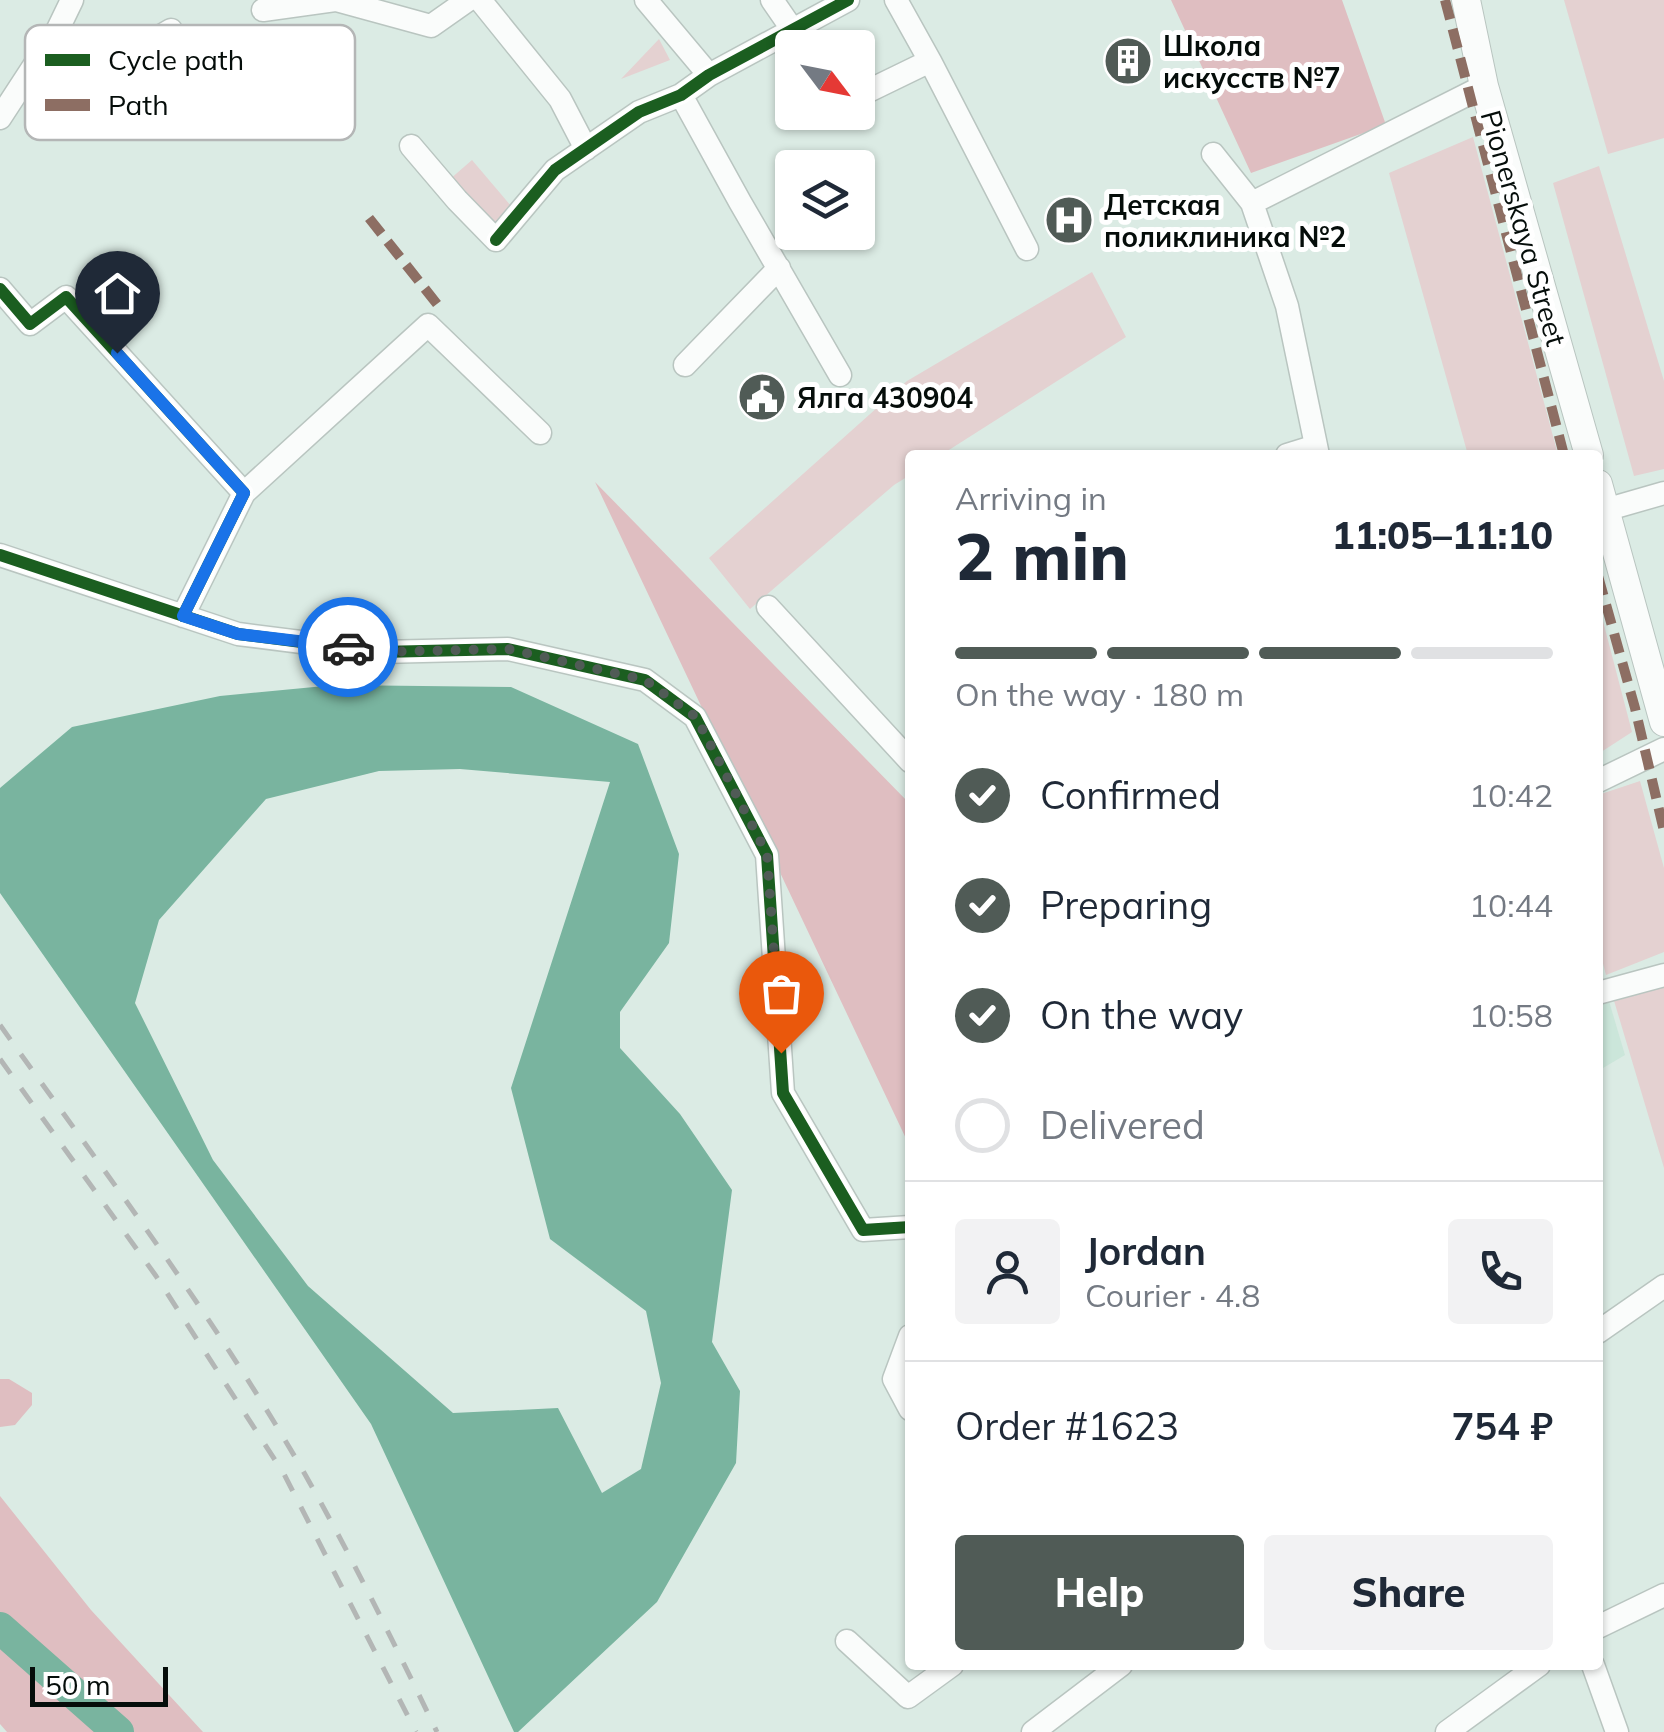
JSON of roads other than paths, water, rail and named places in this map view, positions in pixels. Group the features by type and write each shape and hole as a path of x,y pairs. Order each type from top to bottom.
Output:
{"main road":[{"name":"Pionerskaya Street","path":"1466,0 1484,86 1588,450"},
{"path":"1603,504 1664,722"}],"street":[{"path":"60,25 72,0"},
{"path":"263,10 336,0 431,26 468,0"},
{"path":"480,0 560,99 586,149"},
{"path":"646,0 708,75"},
{"path":"772,0 792,29"},
{"path":"411,146 496,240 555,170 639,112 681,95 708,75 848,0"},
{"path":"896,0 1026,249"},
{"path":"875,88 930,61"},
{"path":"0,118 25,80"},
{"path":"1252,203 1484,86"},
{"path":"681,95 840,375"},
{"path":"1213,154 1252,203 1287,306 1317,450"},
{"path":"686,365 779,268"},
{"path":"0,289 30,324 66,297 244,493"},
{"path":"183,616 244,493 428,325 540,433"},
{"path":"1603,497 1664,492"},
{"path":"0,555 238,634 380,652 508,649 645,680 696,717 767,854 784,1093 863,1230 905,1227"},
{"path":"768,607 905,756"},
{"path":"1603,779 1664,749"},
{"path":"1603,992 1664,975"},
{"path":"1603,1329 1664,1286"},
{"path":"905,1349 894,1379 905,1400"},
{"path":"1603,1624 1664,1595"},
{"path":"847,1641 908,1697 945,1670"},
{"path":"1032,1732 1106,1670"},
{"path":"1451,1731 1532,1670"},
{"path":"1595,1670 1617,1732"}],"waterway":[{"path":"0,1628 118,1732"}],"railway":[{"path":"0,1025 156,1244 268,1412 338,1534 437,1732"},
{"path":"0,1059 156,1276 284,1474 416,1732"}],"place":[{"name":"Школа искусств №7","path":"1128,61"},
{"name":"Детская поликлиника №2","path":"1069,220"},
{"name":"Ялга 430904","path":"762,397"}]}
